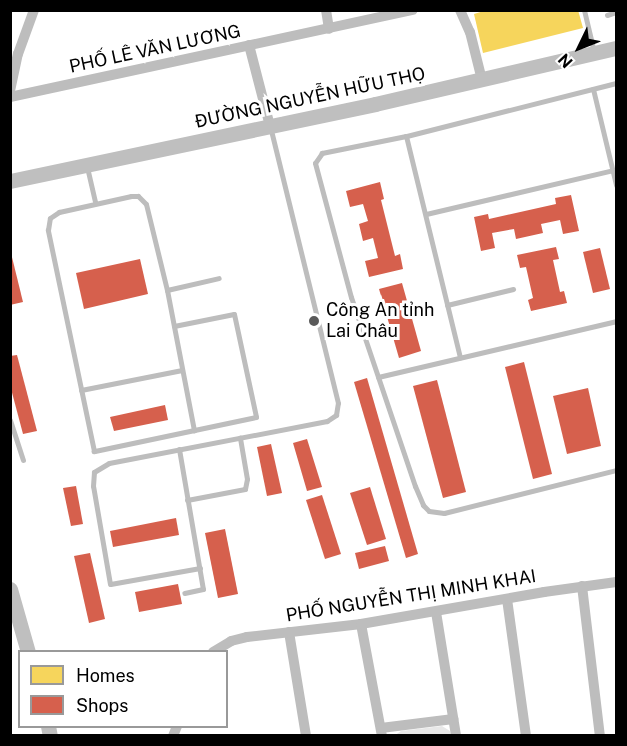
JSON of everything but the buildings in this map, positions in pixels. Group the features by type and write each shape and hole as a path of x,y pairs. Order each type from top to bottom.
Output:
{"street":[{"path":"10,91 18,54 34,10"},
{"path":"326,10 329,29"},
{"name":"PHỐ LÊ VĂN LƯƠNG","path":"10,97 413,10"},
{"path":"460,10 470,32 482,80"},
{"path":"249,45 270,126"},
{"name":"ĐƯỜNG NGUYỄN HỮU THỌ","path":"10,181 482,80 616,48"},
{"name":"PHỐ NGUYỄN THỊ MINH KHAI","path":"215,650 231,641 247,637 361,624 616,582"},
{"path":"582,586 600,735"},
{"path":"10,588 28,650"},
{"path":"507,599 526,735"},
{"path":"436,612 456,735"},
{"path":"361,624 381,732 453,719"},
{"path":"289,632 306,735"}],"lane":[{"path":"584,10 594,54"},
{"path":"607,15 616,12"},
{"path":"616,83 406,136 322,153 315,163 351,297 423,505 429,511 444,513 616,470"},
{"path":"593,89 616,185"},
{"path":"200,568 110,584 96,504 94,472 109,463 327,421 336,415 338,409 270,126"},
{"path":"406,136 460,358"},
{"path":"87,165 95,203"},
{"path":"426,214 613,170"},
{"path":"174,326 234,314 256,417 94,451 48,223 59,212 131,196 143,199 149,212 167,290 194,430"},
{"path":"167,290 219,278"},
{"path":"447,305 513,289"},
{"path":"378,377 616,321"},
{"path":"81,390 182,370"},
{"path":"10,420 23,460"},
{"path":"187,500 244,489 247,479 240,438"},
{"path":"179,449 203,590 183,593"}],"shaded area":[{"path":"442,726 450,731 451,736 394,736 401,731"}],"place":[{"name":"Công An tỉnh Lai Châu","path":"314,321"}]}
